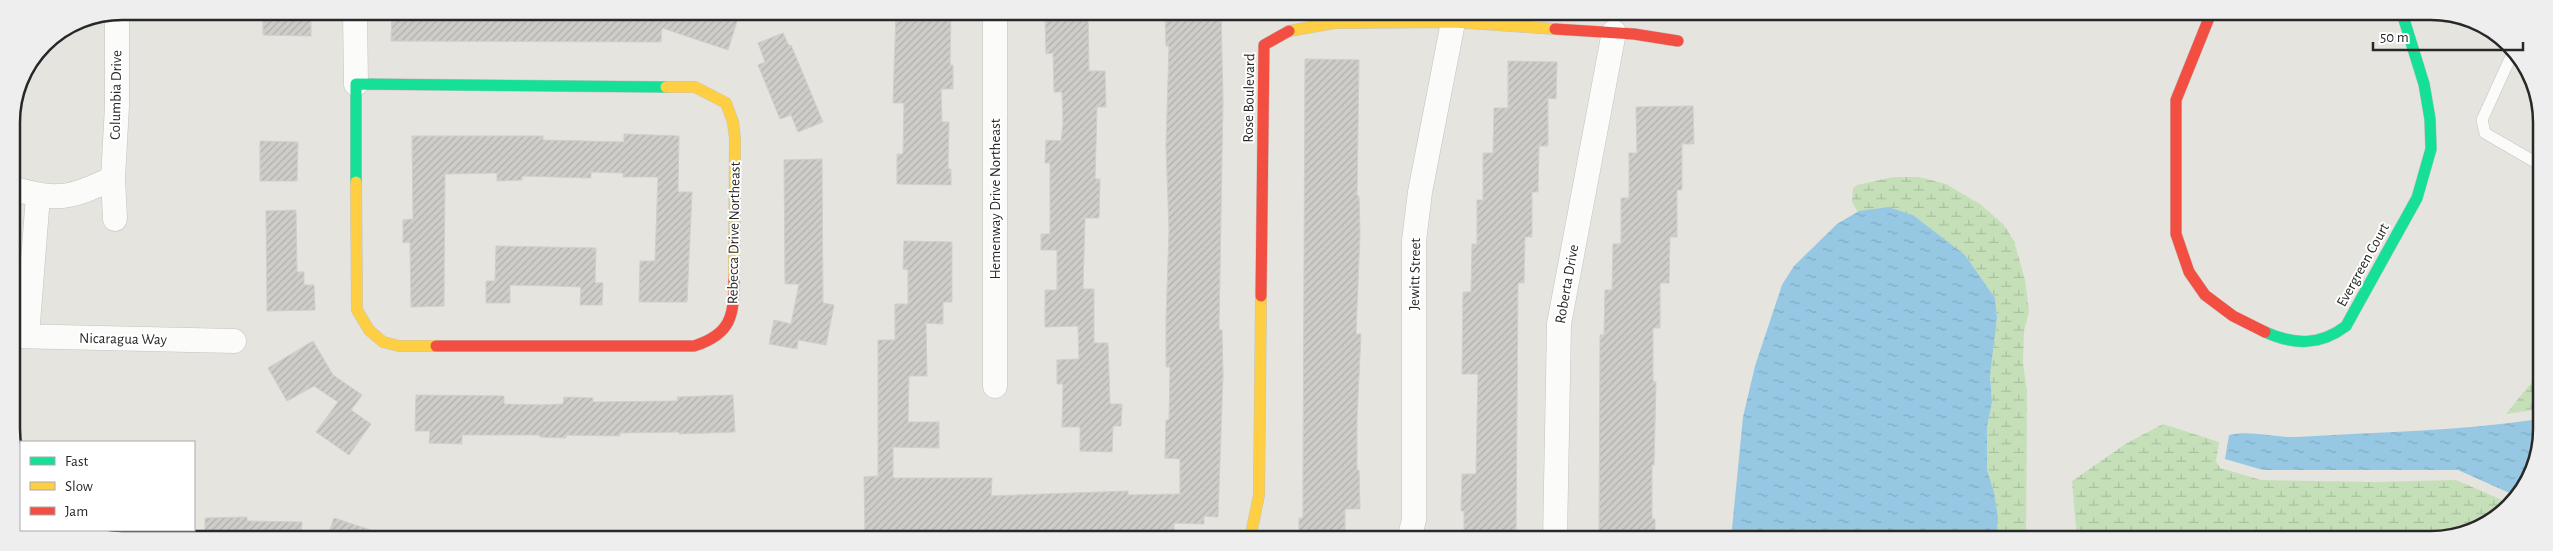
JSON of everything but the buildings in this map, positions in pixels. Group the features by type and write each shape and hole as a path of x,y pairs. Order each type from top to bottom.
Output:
{"street":[{"name":"Columbia Drive","path":"115,219 113,178 117,106 117,20"},
{"name":"Rebecca Drive Northeast","path":"355,20 357,310 368,331 384,344 399,346 694,346 710,342 726,331 733,313 734,294 735,158 733,122 726,103 695,87 356,84"},
{"name":"Hemenway Drive Northeast","path":"994,386 995,20"},
{"name":"Rose Boulevard","path":"1252,531 1259,495 1264,45 1285,32 1334,23 1394,20"},
{"name":"Jewitt Street","path":"1411,531 1414,520 1414,240 1420,192 1454,20"},
{"name":"Rose Boulevard","path":"1487,20 1614,32 1678,41"},
{"name":"Evergreen Court","path":"2208,20 2176,100 2176,234 2180,252 2196,285 2212,301 2246,323 2279,339 2305,343 2317,342 2333,336 2346,326 2417,198 2425,174 2431,149 2430,120 2424,84 2404,20"},
{"name":"Roberta Drive","path":"1555,531 1559,324 1614,32"},
{"path":"20,190 38,196 65,196 87,190 113,178"},
{"path":"20,336 38,196"},
{"name":"Nicaragua Way","path":"20,336 234,341"}],"lane":[{"path":"2511,59 2482,120 2485,134 2533,162"}],"green space":[{"path":"1893,177 1919,177 1946,184 1980,204 2004,225 2014,241 2025,280 2029,311 2024,331 2023,363 2027,393 2026,531 1997,531 1998,517 1994,492 1987,470 1987,427 1992,402 1990,376 1997,318 1995,298 1965,255 1913,215 1888,207 1858,212 1852,202 1853,188 1857,185"},
{"path":"2533,381 2533,410 2506,414"},
{"path":"2163,424 2219,442 2216,461 2220,468 2261,480 2374,482 2456,480 2503,501 2488,514 2470,523 2457,528 2437,531 2076,531 2072,481 2127,443"}],"water":[{"path":"1888,207 1913,215 1965,255 1995,298 1997,318 1990,376 1992,402 1987,427 1987,470 1994,492 1998,517 1997,531 1732,531 1743,417 1755,366 1782,285 1794,266 1837,224 1859,211"},
{"path":"2533,420 2532,442 2528,462 2510,493 2458,470 2263,470 2225,459 2229,435 2254,434 2297,437 2449,429"}],"traffic: fast":[{"path":"2265,332 2286,339 2307,341 2326,337 2346,326 2417,198 2431,149 2430,119 2424,84 2404,20"},
{"path":"356,84 666,87"},
{"path":"356,84 356,182"}],"traffic: slow":[{"path":"1289,31 1334,23 1454,22 1555,29"},
{"path":"666,87 695,87 726,103 733,122 735,139 734,279"},
{"path":"356,182 357,310 369,330 383,342 399,346 436,346"},
{"path":"1252,531 1259,495 1261,296"}],"traffic: jam":[{"path":"2208,20 2176,100 2176,234 2189,272 2205,295 2233,316 2265,332"},
{"path":"1555,29 1634,34 1678,41"},
{"path":"1261,296 1264,45 1289,31"},
{"path":"436,346 694,346 716,336 728,322 733,303 734,279"}]}
